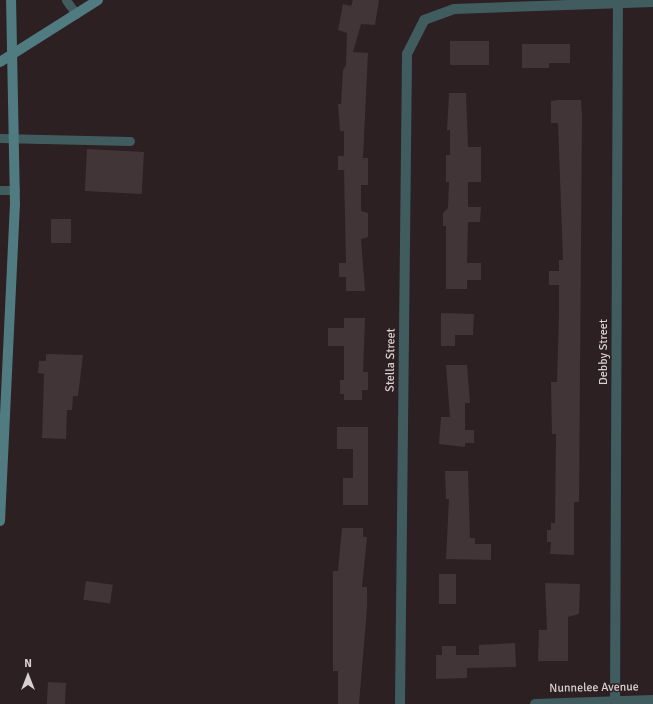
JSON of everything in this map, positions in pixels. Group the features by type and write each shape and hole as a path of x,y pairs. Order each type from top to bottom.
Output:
{"street":[{"path":"0,521 2,439 15,190 15,138 10,57 11,0"},
{"path":"0,62 98,0"},
{"path":"618,1 653,2"},
{"name":"Stella Street","path":"400,704 407,54 424,20 454,9 618,1"},
{"name":"Debby Street","path":"615,702 618,1"},
{"name":"Nunnelee Avenue","path":"535,704 653,700"}],"lane":[{"path":"66,0 76,14"},
{"path":"0,138 130,141"},
{"path":"0,190 15,190"}],"building":[{"path":"353,0 379,0 375,25 361,24 353,52 368,53 363,158 368,158 368,185 361,185 361,211 368,213 368,237 361,239 365,291 346,291 346,277 339,277 339,263 346,263 344,170 338,170 338,156 344,156 344,131 340,131 338,104 341,104 343,70 346,65 347,33 338,30 343,4 351,6"},
{"path":"450,41 489,41 489,65 450,65"},
{"path":"522,44 570,44 570,63 549,63 549,68 522,68"},
{"path":"449,93 466,93 468,147 481,147 481,182 468,182 468,207 481,207 480,222 468,222 467,263 481,263 481,280 467,280 467,289 446,289 446,226 443,226 443,213 448,208 449,182 446,182 446,155 450,155 450,130 447,130"},
{"path":"581,100 582,117 579,502 574,502 574,555 550,554 551,542 547,542 547,530 551,530 551,523 555,523 556,434 552,434 551,382 557,382 559,313 559,285 549,285 549,271 559,271 559,260 563,260 558,123 551,123 551,101"},
{"path":"87,149 144,152 142,194 85,191"},
{"path":"51,219 71,219 71,243 51,243"},
{"path":"441,313 474,314 473,335 455,335 455,346 441,346"},
{"path":"344,318 365,318 363,372 368,372 368,390 362,390 362,400 344,400 344,394 340,394 340,380 344,380 344,346 328,346 328,328 344,328"},
{"path":"46,354 83,355 78,396 73,396 72,410 67,410 66,439 42,438 44,374 38,373 39,361 46,361"},
{"path":"446,365 467,365 470,403 465,403 465,430 474,430 474,443 465,443 465,447 439,444 441,417 450,417"},
{"path":"337,427 368,427 368,505 343,505 343,478 353,478 353,449 337,449"},
{"path":"445,471 468,471 470,538 475,538 475,544 491,544 491,560 446,559 449,499 446,499"},
{"path":"342,528 363,528 363,537 367,537 362,587 367,587 367,608 359,704 338,704 338,671 333,671 333,571 338,571"},
{"path":"439,574 456,574 456,604 439,604"},
{"path":"86,581 113,585 110,604 83,600"},
{"path":"545,583 580,584 579,614 568,617 568,661 538,661 539,630 547,630"},
{"path":"515,643 516,667 467,668 467,678 436,679 436,655 442,655 442,646 456,646 456,655 479,655 479,645"},
{"path":"48,682 66,683 65,704 47,704"}]}
